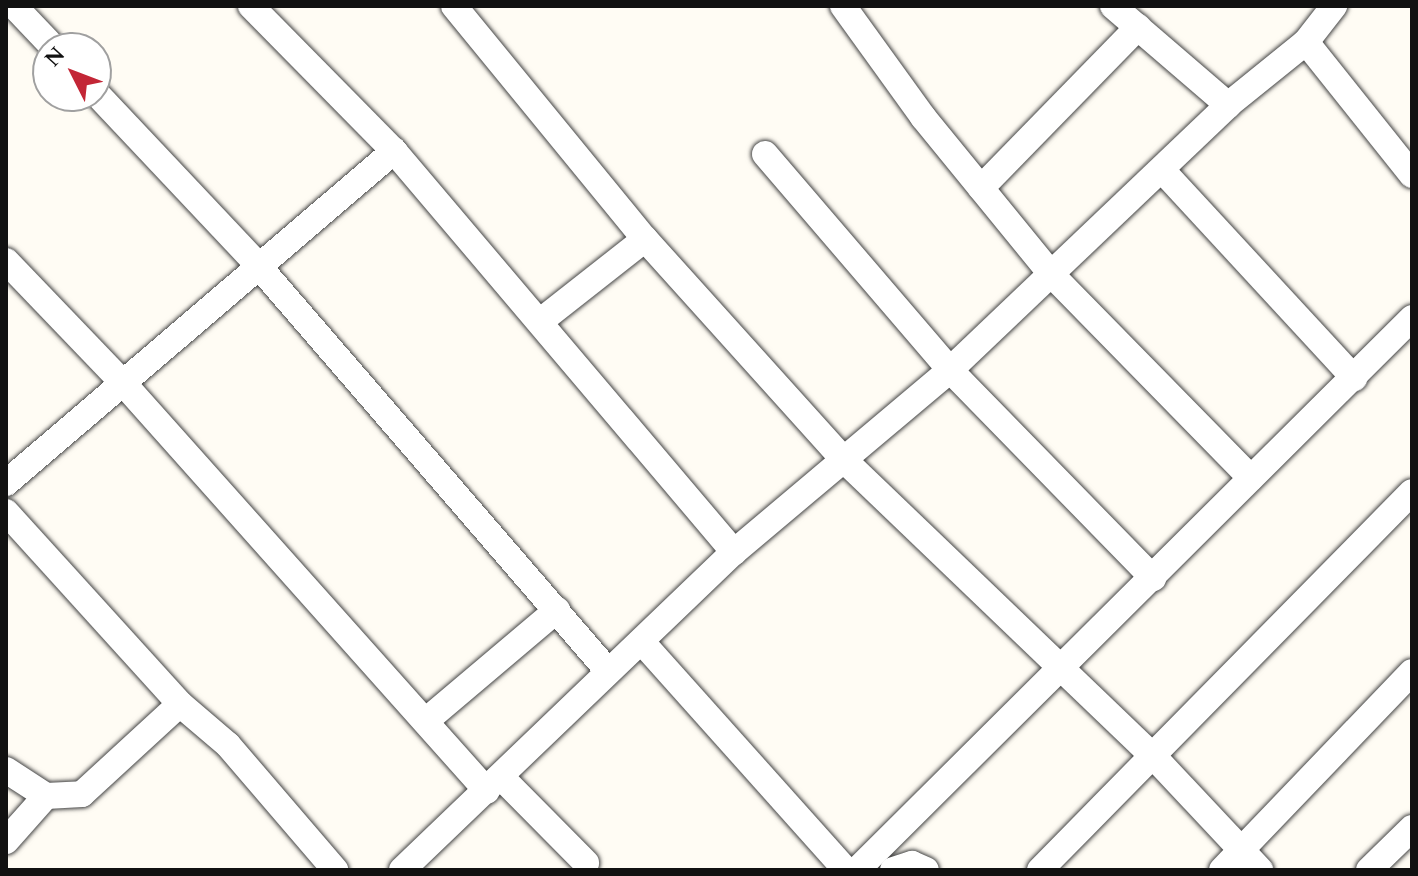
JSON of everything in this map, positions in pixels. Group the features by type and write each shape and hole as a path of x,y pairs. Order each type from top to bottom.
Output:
{"street":[{"path":"14,6 39,32"},
{"path":"251,6 394,151 542,320 734,552"},
{"path":"454,6 645,239 841,457 1155,758 1260,870"},
{"path":"843,6 981,188 1052,275 1251,478"},
{"path":"1113,6 1228,105"},
{"path":"402,870 734,552 841,457 950,370 1163,171 1228,105 1306,42 1334,6"},
{"path":"981,188 1138,27"},
{"path":"1306,42 1412,175"},
{"path":"112,110 256,263 608,671"},
{"path":"6,483 124,384 256,263 394,151"},
{"path":"765,154 950,370 1153,578"},
{"path":"1163,171 1354,378"},
{"path":"542,320 645,239"},
{"path":"6,261 124,384 428,719 494,784 586,863"},
{"path":"857,870 1062,672 1412,318"},
{"path":"1040,870 1155,758 1412,492"},
{"path":"6,512 180,704 228,745 335,870"},
{"path":"428,719 557,610"},
{"path":"642,642 846,870"},
{"path":"1222,870 1412,672"},
{"path":"6,770 46,796 82,794 180,704"},
{"path":"6,841 46,796"},
{"path":"1369,870 1412,828"},
{"path":"893,870 912,864 926,870"}]}
